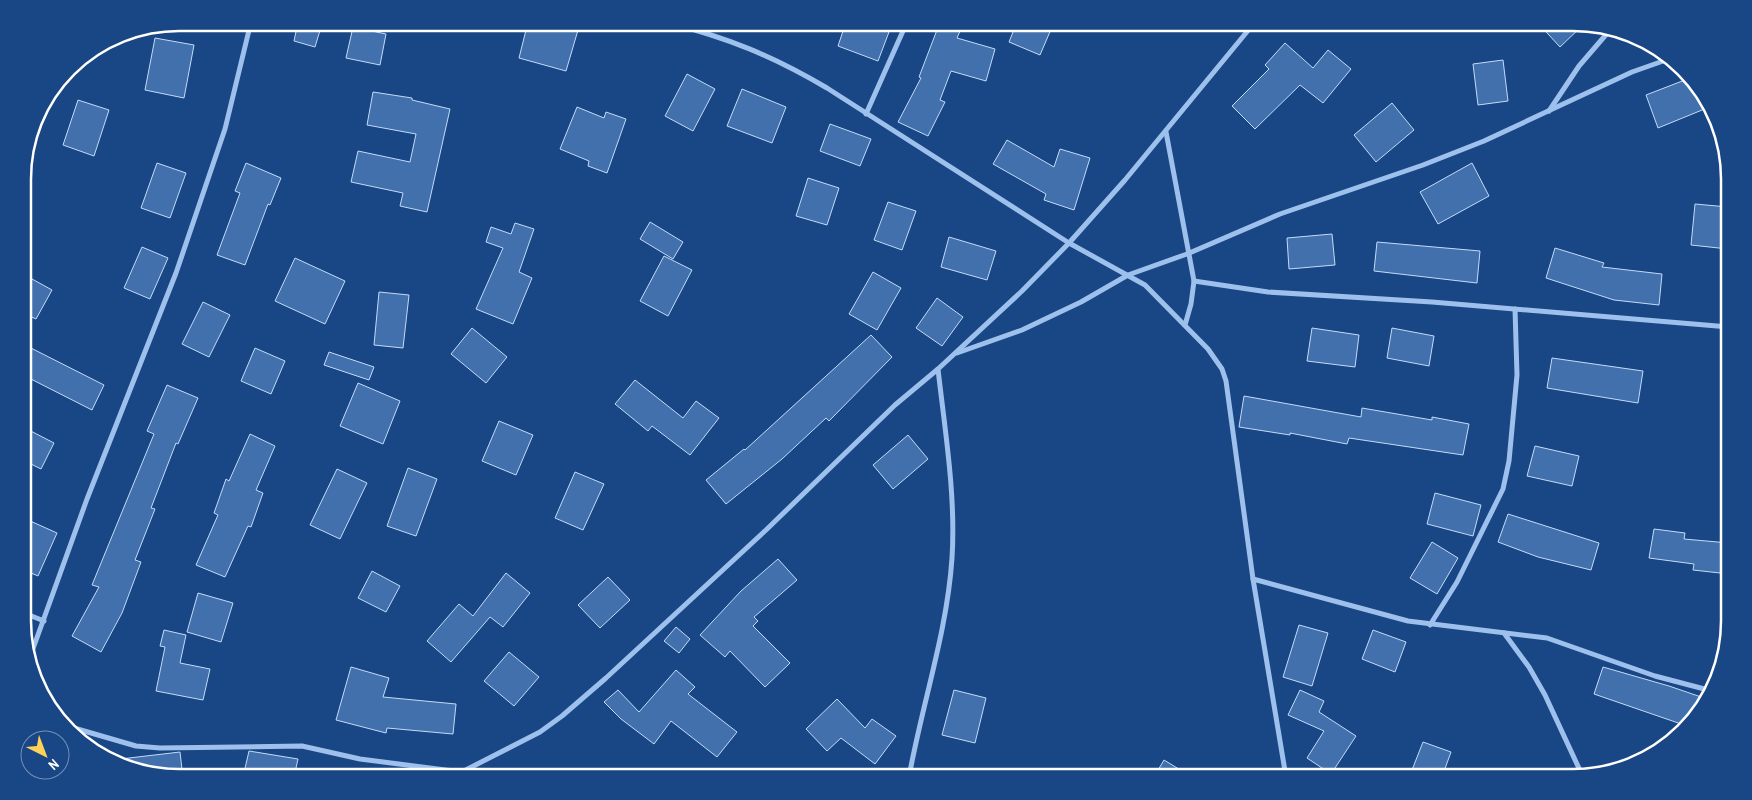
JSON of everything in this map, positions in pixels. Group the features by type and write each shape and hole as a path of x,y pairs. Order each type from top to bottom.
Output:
{"street":[{"path":"866,114 903,31"},
{"path":"467,769 540,732 569,709 766,530 895,405 954,354 1070,243 1166,132 1248,31"},
{"path":"34,647 88,499 179,264 225,129 249,32"},
{"path":"700,32 740,44 786,64 1070,243 1145,285 1212,354 1226,381 1253,579 1285,768"},
{"path":"1548,112 1579,66 1606,35"},
{"path":"954,354 1022,330 1081,302 1128,275 1187,254 1280,214 1458,152 1632,72 1662,61"},
{"path":"1166,132 1187,254 1194,281 1191,304 1184,325"},
{"path":"1194,281 1268,292 1515,309 1721,326"},
{"path":"1430,625 1457,582 1503,489 1509,461 1517,375 1515,309"},
{"path":"912,768 945,617 952,557 951,502 938,369"},
{"path":"1253,579 1430,625 1547,638 1605,656 1655,676 1704,689"},
{"path":"31,615 44,621"},
{"path":"1504,634 1529,667 1545,695 1578,768"},
{"path":"77,729 136,746 160,748 302,746 360,759 436,769"}],"building":[{"path":"936,31 960,31 957,38 995,49 986,81 951,71 940,100 945,102 928,136 898,122 921,78 919,77"},
{"path":"1013,31 1050,31 1040,55 1009,42"},
{"path":"1545,31 1576,31 1560,47"},
{"path":"296,32 320,32 315,47 294,41"},
{"path":"352,32 376,32 386,34 380,65 346,58"},
{"path":"526,32 577,32 566,71 519,58"},
{"path":"843,32 889,32 878,61 838,46"},
{"path":"155,38 194,45 184,98 145,90"},
{"path":"1285,43 1313,68 1328,50 1351,69 1323,103 1300,85 1255,129 1232,106 1269,69 1265,65"},
{"path":"1503,60 1508,101 1478,105 1473,64"},
{"path":"687,74 715,89 693,131 665,116"},
{"path":"1683,81 1703,109 1658,128 1646,95"},
{"path":"742,89 786,107 772,143 727,126"},
{"path":"373,92 412,98 412,100 450,109 427,212 400,206 403,193 351,182 358,151 410,162 416,134 367,125"},
{"path":"78,100 109,110 94,156 63,145"},
{"path":"1392,103 1414,130 1376,162 1354,135"},
{"path":"577,107 604,118 606,112 626,119 607,173 588,166 589,161 560,149"},
{"path":"830,124 871,139 860,166 820,151"},
{"path":"1007,140 1054,167 1060,149 1090,158 1074,210 1044,200 1046,194 993,164"},
{"path":"157,163 186,173 170,218 141,208"},
{"path":"246,163 281,178 270,205 268,204 245,265 217,255 240,193 235,191"},
{"path":"1472,163 1489,196 1438,224 1420,192"},
{"path":"808,178 839,188 827,225 796,216"},
{"path":"888,202 916,211 902,250 874,240"},
{"path":"1695,204 1721,206 1721,248 1691,245"},
{"path":"650,222 683,242 673,259 640,239"},
{"path":"515,223 534,229 519,272 532,278 513,324 476,309 503,248 486,242 491,227 511,234"},
{"path":"1332,234 1335,265 1289,269 1287,238"},
{"path":"949,237 996,251 987,280 941,267"},
{"path":"1377,242 1480,251 1477,283 1374,271"},
{"path":"142,247 168,258 150,299 124,288"},
{"path":"1555,248 1604,263 1602,267 1662,274 1659,305 1614,300 1546,278"},
{"path":"664,256 692,270 668,316 640,301"},
{"path":"295,258 345,281 325,324 275,301"},
{"path":"873,272 901,288 877,330 849,314"},
{"path":"32,279 52,290 36,319 32,317"},
{"path":"379,292 409,295 403,348 374,345"},
{"path":"937,298 963,317 942,346 916,328"},
{"path":"203,302 230,315 209,357 182,344"},
{"path":"472,328 507,357 486,383 451,354"},
{"path":"1312,328 1359,335 1355,367 1307,361"},
{"path":"1392,328 1434,336 1429,366 1387,358"},
{"path":"871,335 892,357 829,421 826,418 782,459 726,504 706,480 745,450"},
{"path":"32,348 104,385 92,410 32,379"},
{"path":"255,348 285,361 271,394 241,381"},
{"path":"329,352 374,367 369,380 324,365"},
{"path":"1552,358 1643,371 1638,403 1547,388"},
{"path":"635,380 683,418 696,401 719,418 690,455 652,426 648,431 615,404"},
{"path":"358,383 400,401 383,444 340,426"},
{"path":"167,385 198,398 178,444 176,443 151,508 155,509 135,560 141,562 122,613 101,652 72,636 99,587 92,585 154,434 147,431"},
{"path":"1244,396 1361,417 1362,408 1432,420 1432,417 1469,424 1463,455 1349,438 1347,444 1290,433 1290,435 1239,427"},
{"path":"499,421 533,435 516,475 482,461"},
{"path":"31,431 54,443 41,469 31,464"},
{"path":"250,434 275,446 256,490 263,493 251,527 248,526 225,577 196,565 218,515 214,513 226,479 229,481"},
{"path":"908,435 928,459 893,489 873,465"},
{"path":"1535,446 1579,456 1572,486 1527,476"},
{"path":"408,468 437,479 416,536 387,526"},
{"path":"337,469 367,483 340,539 310,525"},
{"path":"575,472 604,484 583,530 555,518"},
{"path":"1435,493 1481,505 1473,536 1427,524"},
{"path":"1508,514 1599,543 1591,570 1538,557 1498,542"},
{"path":"31,521 57,533 38,576 31,573"},
{"path":"1654,529 1685,533 1684,539 1721,542 1721,573 1693,570 1694,564 1649,558"},
{"path":"1432,542 1458,558 1437,594 1410,578"},
{"path":"778,559 797,580 754,617 758,621 753,626 790,663 765,687 730,651 725,657 700,635 741,591"},
{"path":"372,571 400,586 386,612 358,598"},
{"path":"506,573 530,593 503,627 490,617 451,662 427,641 459,604 473,616"},
{"path":"608,577 630,600 600,628 578,605"},
{"path":"198,593 233,603 221,642 187,632"},
{"path":"1299,625 1328,633 1312,686 1283,677"},
{"path":"676,627 690,639 679,653 664,641"},
{"path":"164,630 186,635 180,663 210,669 203,700 156,691 165,647 160,646"},
{"path":"1373,630 1406,642 1395,672 1362,659"},
{"path":"509,652 539,677 514,706 484,681"},
{"path":"351,667 389,678 383,697 456,704 453,734 387,728 386,733 336,720"},
{"path":"1603,667 1700,697 1680,724 1594,694"},
{"path":"676,670 695,687 688,694 737,732 717,757 671,721 654,744 621,719 604,702 618,690 639,712"},
{"path":"954,690 986,698 975,743 942,735"},
{"path":"1300,690 1324,701 1319,712 1356,736 1335,768 1322,768 1307,758 1324,731 1288,715"},
{"path":"837,699 865,728 872,719 896,736 875,764 841,738 827,751 806,729"},
{"path":"1423,742 1451,752 1445,768 1413,768"},
{"path":"249,751 298,759 296,769 245,769"},
{"path":"180,752 182,769 150,766 124,759"},
{"path":"1164,760 1178,768 1159,768"}]}
